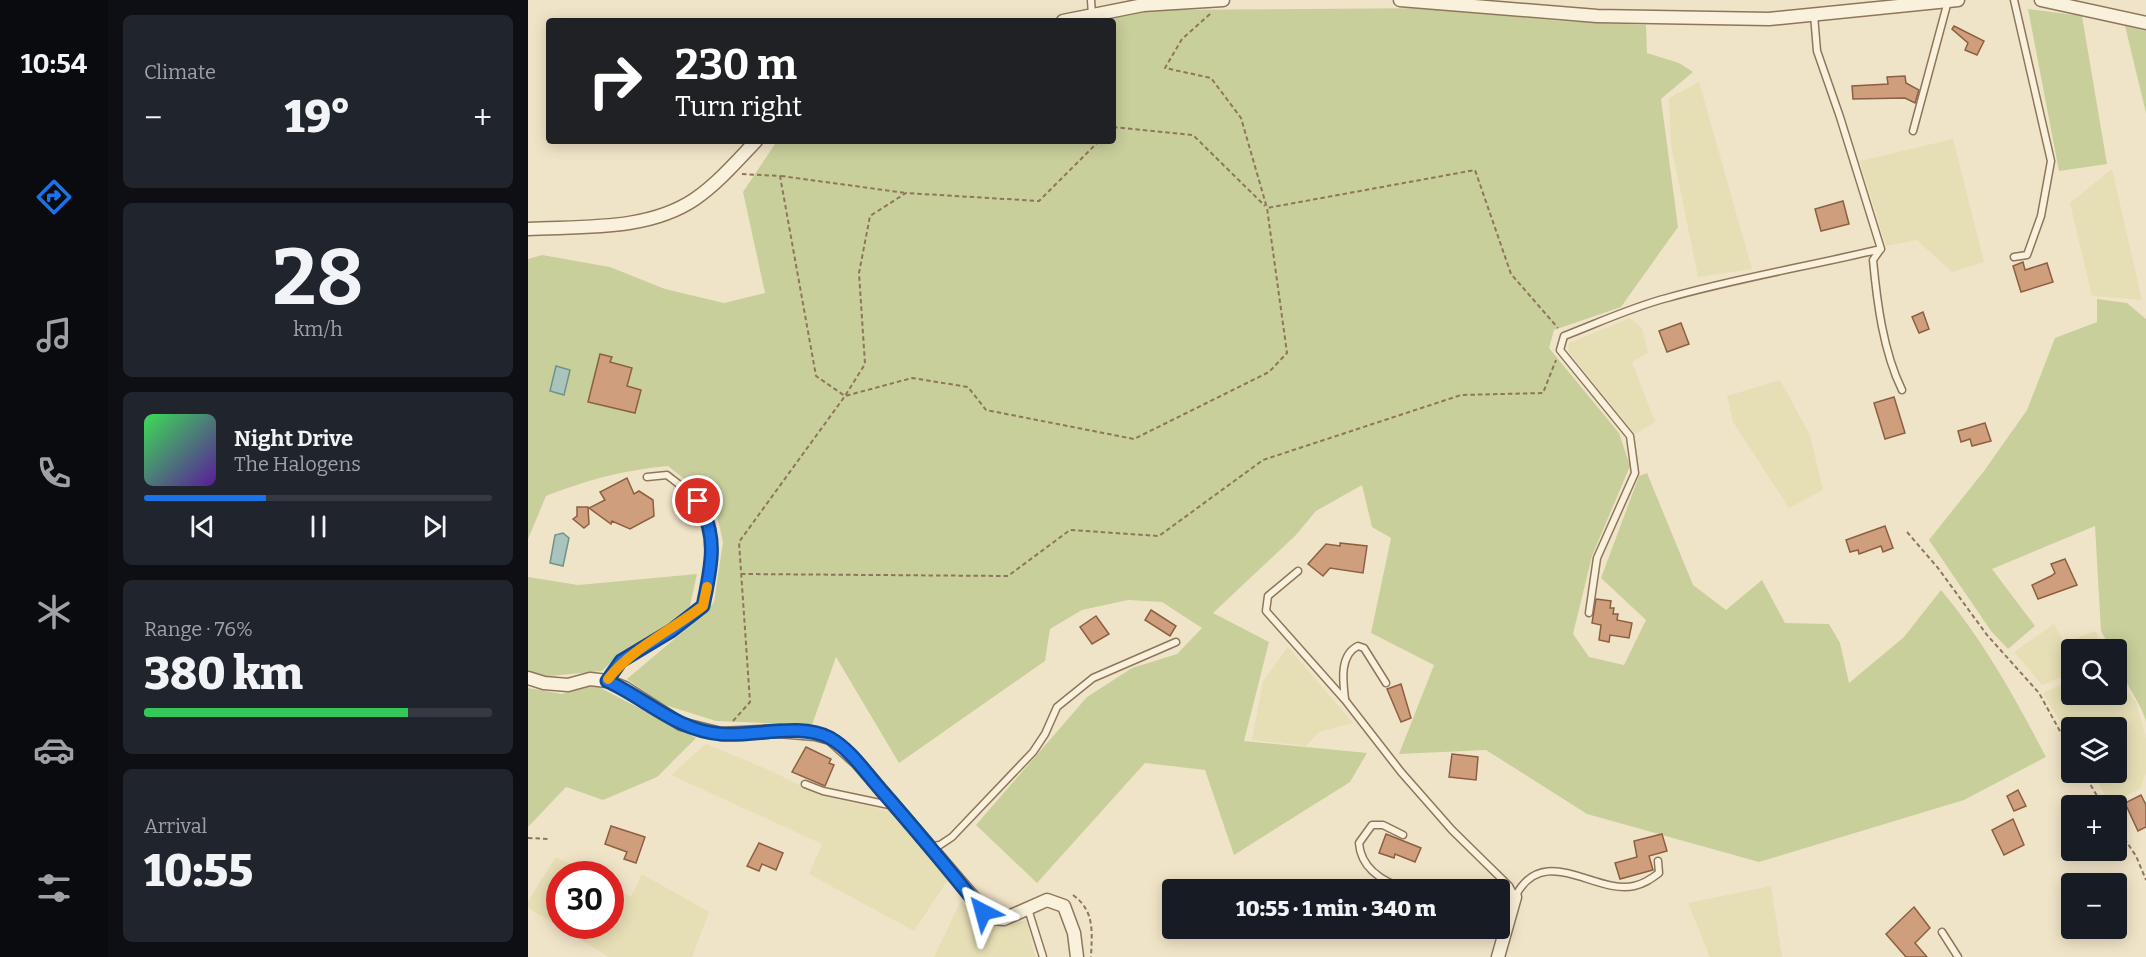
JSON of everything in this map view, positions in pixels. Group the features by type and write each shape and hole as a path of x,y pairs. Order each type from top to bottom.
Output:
{"street":[{"path":"1400,0 1608,17 1769,19 1953,1"},
{"path":"2041,0 2146,22"},
{"path":"1078,18 1143,5 1220,4"},
{"path":"528,230 639,222 669,213 695,199 726,174 753,144"},
{"path":"528,678 544,684 568,685 590,679 607,681 624,688 681,724 721,734 779,731 815,734 830,738 845,750 991,918 1004,919 1047,900 1064,906 1074,933 1077,957"},
{"path":"1510,908 1515,897"},
{"path":"1498,957 1499,939"}],"lane":[{"path":"1091,0 1092,15"},
{"path":"2014,0 2051,161 2038,226 2027,255 2014,257"},
{"path":"1913,130 1953,1"},
{"path":"1814,15 1816,51 1840,117 1881,249"},
{"path":"1589,612 1597,558 1635,473 1630,436 1560,350 1564,336 1674,296 1881,249"},
{"path":"1881,249 1873,260 1875,281 1891,367 1902,390"},
{"path":"607,681 621,661 671,631 703,606 713,558 707,517 698,501 667,475 646,477"},
{"path":"1298,571 1268,596 1266,611 1345,700 1401,772 1452,830 1509,886 1515,897"},
{"path":"930,846 940,845 952,837 1033,752 1046,734 1058,707 1093,678 1176,642"},
{"path":"1345,700 1343,677 1346,660 1352,649 1358,646 1364,648 1386,683"},
{"path":"805,784 823,791 895,806"},
{"path":"1386,879 1366,867 1360,856 1359,843 1372,825 1383,825 1403,835"},
{"path":"1515,897 1521,885 1533,874 1549,872 1577,874 1618,886 1633,886 1648,881 1659,873 1658,861"},
{"path":"1027,909 1044,957"},
{"path":"1942,932 1958,957"}],"path":[{"path":"780,176 816,376 845,396 912,378 968,387 986,410 1134,439 1269,372 1287,353 1267,208 1241,118 1211,78 1165,68 1182,39 1220,4"},
{"path":"1116,128 1193,135 1267,208"},
{"path":"726,174 780,176 906,193 1039,201 1096,144"},
{"path":"1267,208 1475,170 1511,274 1564,336"},
{"path":"721,734 750,702 739,542 845,396 865,364 859,273 870,216 906,193"},
{"path":"741,574 1008,576 1070,530 1159,536 1263,460 1461,395 1543,393 1560,350"},
{"path":"1907,532 1938,568 1987,635 2039,693 2061,733"},
{"path":"528,838 550,839"},
{"path":"2127,842 2136,856 2146,880"}],"shaded area":[{"path":"1699,82 1752,269 1698,277 1671,144 1669,98"},
{"path":"1953,139 1984,262 1952,272 1917,240 1886,246 1860,161"},
{"path":"2112,169 2142,300 2092,296 2070,203"},
{"path":"1630,318 1642,328 1648,353 1632,362 1655,422 1635,434 1568,351 1569,343"},
{"path":"1780,380 1810,435 1823,490 1789,508 1733,422 1727,396"},
{"path":"2054,624 2062,639 2061,677 2042,685 2014,652"},
{"path":"2095,631 2099,639 2074,639"},
{"path":"1288,647 1353,723 1319,732 1306,746 1252,740 1263,681"},
{"path":"2061,685 2061,705 2127,705 2127,691 2136,702 2146,738 2146,773 2140,789 2127,795 2105,795 2098,783 2127,783 2127,717 2061,717 2061,723 2043,693"},
{"path":"706,744 769,770 819,795 893,812 947,881 914,931 809,874 822,844 671,775"},
{"path":"546,873 546,919 528,908 528,901"},
{"path":"642,874 709,912 692,957 609,957 579,939 624,939 624,894 631,897"},
{"path":"1771,886 1782,957 1710,957 1688,903"},
{"path":"961,901 991,928 1027,920 1035,957 934,957"}],"green space":[{"path":"1436,8 1560,21 1646,25 1647,53 1679,63 1693,72 1661,99 1678,227 1621,307 1554,330 1549,348 1619,433 1630,466 1592,556 1573,634 1589,657 1624,665 1646,620 1601,578 1639,476 1647,473 1693,585 1726,610 1762,580 1785,623 1829,624 1840,643 1849,683 1904,637 1941,590 1985,650 2046,757 1964,800 1759,862 1587,814 1486,750 1399,754 1434,665 1371,633 1391,538 1372,527 1362,485 1316,511 1295,536 1213,613 1269,642 1244,741 1367,753 1350,782 1234,855 1205,770 1145,763 1037,883 976,825 1087,697 1132,668 1177,654 1202,628 1162,602 1128,600 1082,610 1050,629 1045,661 899,763 836,657 812,725 716,721 662,704 627,679 704,614 714,602 723,542 716,511 704,495 668,466 636,470 606,476 546,496 528,539 528,259 542,255 610,267 665,289 724,303 765,293 743,192 775,144 1116,144 1116,18 1112,18 1146,10"},
{"path":"2028,9 2082,16 2107,164 2059,171"},
{"path":"2125,26 2146,31 2146,113"},
{"path":"2097,299 2127,303 2146,319 2146,721 2127,683 2127,639 2105,639 2101,631 2095,526 1992,569 2035,626 2008,649 1991,631 1929,540 1984,471 2027,410 2055,338 2097,322"},
{"path":"697,574 690,606 648,640 615,658 602,671 539,677 528,672 528,577 578,585"},
{"path":"595,685 696,738 657,777 603,800 566,787 528,827 528,688 562,694"}],"water":[{"path":"556,366 570,370 564,395 550,391"},
{"path":"563,533 569,538 563,566 550,563 555,535"}],"building":[{"path":"1954,26 1984,41 1977,55 1965,50 1968,43 1952,29"},
{"path":"1905,76 1906,83 1919,90 1915,103 1905,98 1853,99 1852,86 1888,84 1887,77"},
{"path":"1843,201 1849,224 1821,231 1815,209"},
{"path":"2023,262 2025,270 2047,263 2053,282 2021,292 2013,266"},
{"path":"1923,312 1929,329 1919,333 1912,317"},
{"path":"1681,323 1689,344 1667,352 1659,331"},
{"path":"600,354 612,357 610,362 632,368 627,386 641,390 635,413 588,402"},
{"path":"1894,397 1905,433 1885,439 1874,403"},
{"path":"1985,423 1991,441 1972,446 1970,439 1961,442 1958,431"},
{"path":"627,478 634,494 639,491 653,500 654,516 630,529 612,521 611,524 589,508 605,500 600,492"},
{"path":"577,507 588,507 589,524 584,528 573,519 577,516"},
{"path":"1885,526 1893,548 1883,552 1881,546 1859,554 1858,550 1850,552 1846,540"},
{"path":"1340,543 1367,546 1363,573 1330,568 1323,576 1308,564 1326,544 1340,546"},
{"path":"2065,559 2077,585 2038,599 2032,585 2055,573 2051,564"},
{"path":"1596,599 1611,601 1610,608 1614,608 1613,614 1618,614 1617,620 1632,623 1629,638 1610,635 1609,642 1599,640 1601,625 1592,623"},
{"path":"1151,610 1176,626 1170,636 1145,620"},
{"path":"1096,616 1109,634 1092,644 1080,627"},
{"path":"1401,684 1411,718 1401,722 1387,689"},
{"path":"806,747 831,759 829,763 834,765 825,786 792,772"},
{"path":"1452,754 1478,757 1476,780 1449,777"},
{"path":"2018,790 2026,806 2014,811 2007,796"},
{"path":"2141,795 2146,805 2146,827 2138,831 2127,807 2127,802"},
{"path":"2013,819 2024,845 2004,855 1992,830"},
{"path":"611,826 645,837 636,863 624,859 627,852 605,844"},
{"path":"1386,834 1421,848 1415,862 1395,854 1394,858 1379,853"},
{"path":"1662,834 1667,851 1649,856 1653,870 1620,879 1615,863 1637,857 1634,841"},
{"path":"759,843 783,853 776,870 762,864 759,871 747,866"},
{"path":"1914,907 1930,928 1915,943 1927,957 1906,957 1886,934"}],"slow traffic":[{"path":"608,679 621,661 671,631 703,606 707,587"}],"route":[{"path":"698,501 707,517 713,558 703,606 671,631 621,661 607,681 624,688 681,724 721,734 779,731 815,734 830,738 858,763 930,846 983,912"}]}
